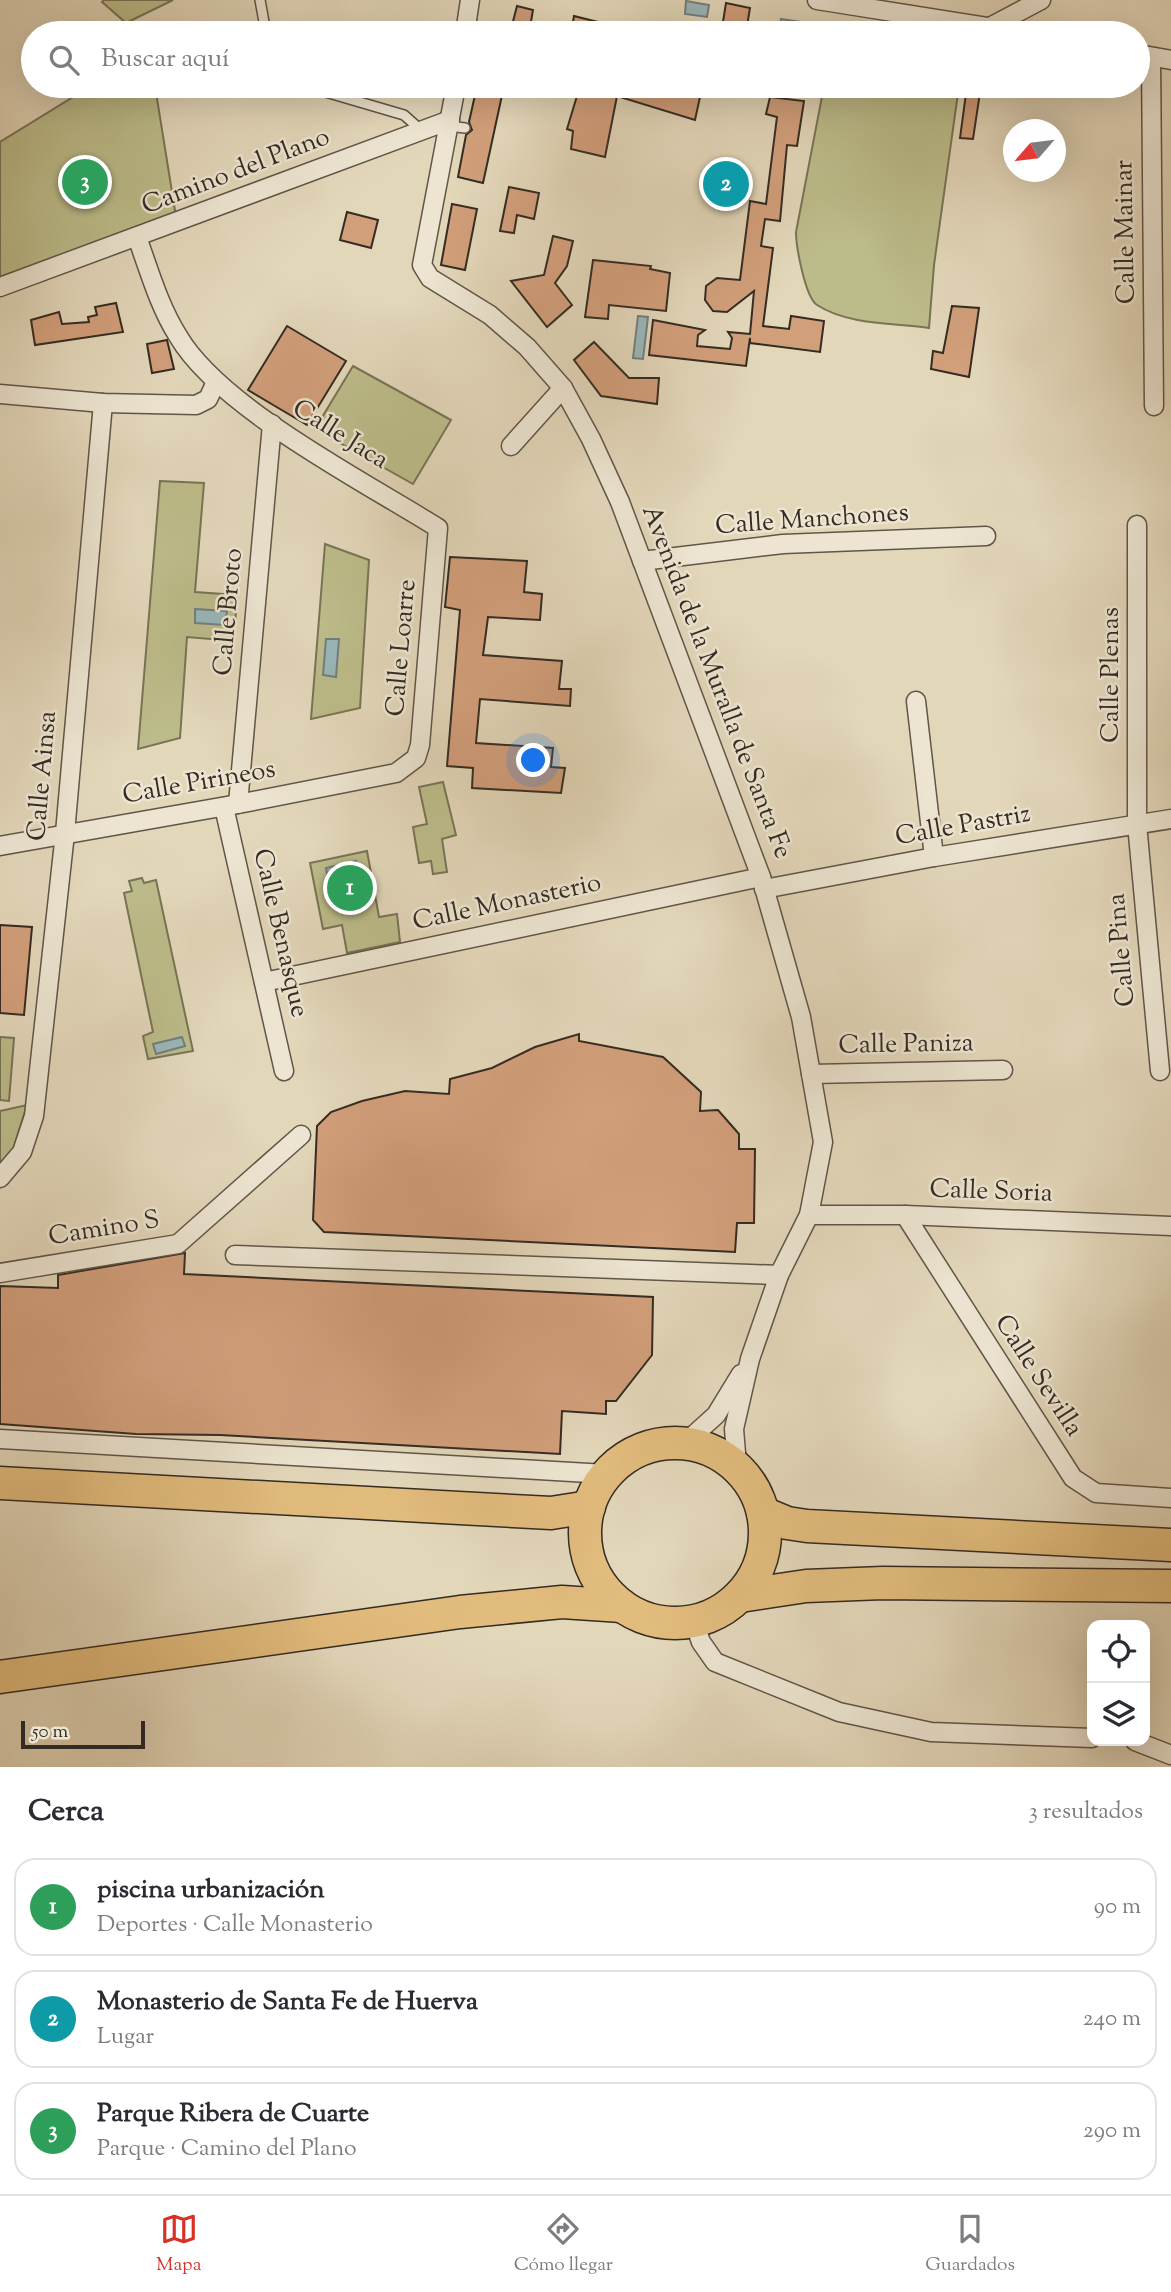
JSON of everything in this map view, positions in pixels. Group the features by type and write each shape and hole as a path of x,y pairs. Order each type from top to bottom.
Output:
{"highway":[{"path":"686,1442 713,1449 737,1465 752,1486 763,1513 765,1531 762,1557 751,1582 740,1597 711,1616 694,1622 664,1623 635,1614 622,1606 600,1583 587,1554 585,1522 589,1507 606,1474 622,1460 646,1447 686,1442"},
{"path":"0,1483 551,1513 589,1507"},
{"path":"763,1513 787,1523 807,1526 1171,1545"},
{"path":"740,1597 806,1586 883,1583 1171,1586"},
{"path":"0,1677 460,1612 583,1602 622,1606"}],"street":[{"path":"467,21 470,0"},
{"path":"817,0 952,21"},
{"path":"1001,21 1041,0"},
{"path":"1150,56 1171,60"},
{"name":"Avenida de la Muralla de Santa Fe","path":"456,98 455,125 424,242 421,259 424,272 490,316 527,347 563,388 602,462 763,883 800,1017 823,1142 809,1215 779,1275 750,1359 734,1429 737,1465"},
{"name":"Calle Mainar","path":"1145,98 1154,406"},
{"name":"Camino del Plano","path":"0,287 422,131 455,125"},
{"name":"Calle Jaca","path":"137,237 164,311 178,338 216,382 272,424 438,528"},
{"path":"0,394 103,403 196,405 208,399 216,382"},
{"path":"511,446 563,388"},
{"name":"Calle Ainsa","path":"0,1178 22,1152 34,1116 65,833 103,403"},
{"name":"Calle Broto","path":"231,805 272,424"},
{"name":"Calle Plenas","path":"1137,525 1137,824"},
{"name":"Calle Loarre","path":"407,767 416,758 421,745 438,528"},
{"name":"Calle Manchones","path":"642,561 783,544 986,536"},
{"path":"916,701 934,857"},
{"name":"Calle Pirineos","path":"0,846 396,773 407,767"},
{"name":"Calle Benasque","path":"231,805 264,982 284,1071"},
{"name":"Calle Pastriz","path":"763,883 1171,819"},
{"name":"Calle Pina","path":"1137,824 1160,1071"},
{"name":"Calle Monasterio","path":"264,982 763,883"},
{"name":"Calle Paniza","path":"811,1074 1003,1070"},
{"name":"Camino S","path":"0,1273 178,1244 301,1135"},
{"name":"Calle Soria","path":"809,1215 905,1215 1171,1226"},
{"name":"Calle Sevilla","path":"905,1215 1073,1478 1096,1493 1171,1499"},
{"path":"235,1255 779,1275"},
{"name":"Avenida de la Muralla de Santa Fe","path":"686,1442 716,1415 750,1359"},
{"path":"0,1439 606,1474"},
{"path":"694,1622 701,1642 715,1662 839,1712 931,1732 1087,1738"},
{"path":"1148,1746 1171,1755"}],"lane":[{"path":"260,0 264,21"},
{"path":"346,98 404,115 422,131"}],"green space":[{"path":"173,0 130,21 124,21 102,2"},
{"path":"72,98 157,98 177,223 0,287 0,142"},
{"path":"822,98 957,98 934,265 929,328 857,320 829,312 817,305 805,282 796,232"},
{"path":"353,366 451,420 413,484 315,429"},
{"path":"160,481 204,483 195,592 237,595 234,641 187,637 180,738 138,749"},
{"path":"325,544 369,560 360,708 311,719"},
{"path":"443,782 456,835 442,839 447,872 433,874 431,861 419,863 413,827 427,824 419,787"},
{"path":"367,851 379,917 397,914 400,942 347,953 342,925 323,929 310,863"},
{"path":"142,878 144,883 156,880 193,1051 148,1059 143,1036 153,1032 124,893 132,891 129,881"},
{"path":"0,1037 14,1038 9,1101 0,1100"},
{"path":"27,1105 12,1153 0,1164 0,1111"}],"water":[{"path":"686,1 709,5 707,17 685,14"},
{"path":"638,316 648,317 643,359 633,358"},
{"path":"195,609 227,611 225,625 195,623"},
{"path":"326,639 339,639 336,677 323,675"},
{"path":"356,861 364,896 342,901 337,877 328,879 326,868"},
{"path":"182,1037 185,1046 156,1054 153,1044"}],"building":[{"path":"726,3 750,8 748,21 723,21"},
{"path":"517,6 533,10 531,21 513,21"},
{"path":"574,16 594,21 573,21"},
{"path":"474,98 501,98 483,183 458,177 466,135 472,130 469,122"},
{"path":"576,98 617,98 605,157 571,149 573,131 567,129"},
{"path":"624,98 700,98 695,120"},
{"path":"770,98 804,101 797,146 787,145 780,221 765,219 761,246 773,248 763,326 789,329 791,316 824,321 820,352 750,343 750,338 746,366 649,355 653,320 705,330 698,335 697,346 730,349 732,338 728,332 750,334 754,291 727,312 713,311 705,300 706,286 717,278 740,280 750,201 766,204 777,117 766,114"},
{"path":"965,98 979,98 973,139 960,138"},
{"path":"509,187 539,193 534,219 517,215 514,233 500,231"},
{"path":"452,204 477,209 465,270 441,265"},
{"path":"347,212 378,220 371,248 340,240"},
{"path":"553,236 573,241 567,266 555,283 572,305 547,327 511,281 544,275"},
{"path":"593,260 651,266 650,269 670,273 666,311 609,305 608,319 585,317"},
{"path":"116,303 123,332 35,345 31,320 59,312 62,324 89,322 88,317 97,315 95,307"},
{"path":"952,306 979,308 969,377 931,369 933,351 943,353"},
{"path":"287,326 346,361 307,425 248,390"},
{"path":"167,340 174,369 152,373 147,344"},
{"path":"594,342 629,378 659,378 657,404 601,396 574,360"},
{"path":"450,557 527,561 524,592 542,594 540,620 488,617 483,655 562,661 559,689 571,689 570,706 480,699 476,743 553,748 551,767 565,768 561,793 472,788 473,768 447,766 460,610 445,607"},
{"path":"0,925 32,927 24,1015 0,1013"},
{"path":"579,1034 579,1041 663,1057 701,1092 700,1111 718,1110 739,1134 739,1149 755,1149 754,1223 737,1223 735,1252 324,1232 313,1220 317,1126 331,1112 362,1101 405,1091 449,1094 450,1079 492,1068 535,1047"},
{"path":"185,1253 184,1274 653,1297 652,1355 616,1401 606,1401 606,1414 562,1411 560,1454 220,1435 136,1434 0,1424 0,1286 58,1288 58,1275"}],"place":[{"name":"Parque Ribera de Cuarte","path":"85,182"},
{"name":"Monasterio de Santa Fe de Huerva","path":"726,184"},
{"name":"piscina urbanización","path":"350,888"}]}
